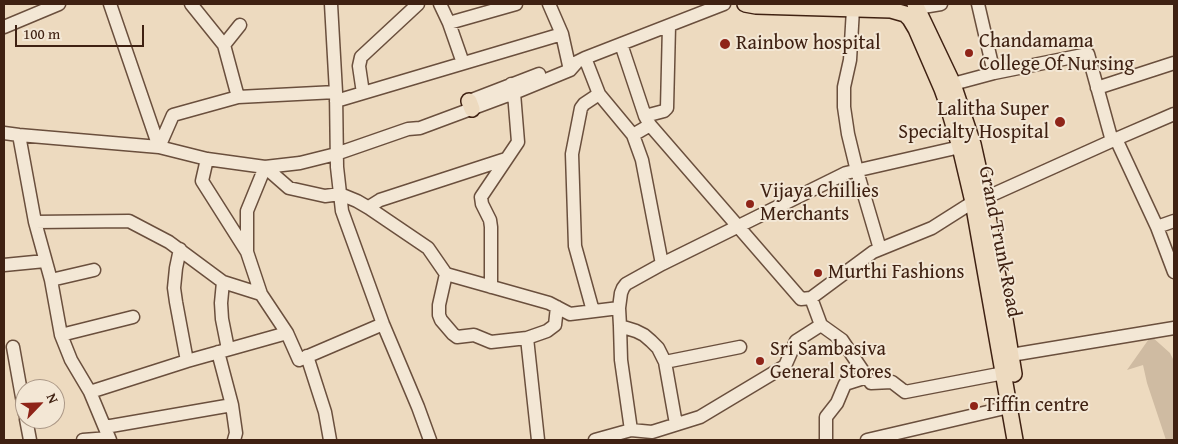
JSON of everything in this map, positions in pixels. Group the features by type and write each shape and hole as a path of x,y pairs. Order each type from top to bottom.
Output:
{"main road":[{"name":"Grand Trunk Road","path":"745,4 756,6 891,10 905,14 910,19 942,89 979,200 1011,356 1024,440"},
{"name":"Grand Trunk Road","path":"916,6 953,84 973,144 979,200 1015,440"}],"street":[{"path":"4,27 59,4"},
{"path":"110,4 159,147"},
{"path":"191,4 224,45 238,97"},
{"path":"331,4 336,97 336,154 341,207 383,324 430,440"},
{"path":"363,93 359,66 360,57 418,4"},
{"path":"440,4 463,63"},
{"path":"449,23 516,4"},
{"path":"549,4 575,63 633,135 642,160 662,264"},
{"path":"4,133 159,147 207,159 265,167 300,163 336,154 408,129 418,121 471,105 724,4"},
{"path":"916,6 941,4"},
{"path":"978,4 994,74"},
{"path":"852,9 850,60 844,87 844,107 857,171 880,249"},
{"path":"224,45 240,25"},
{"path":"633,135 648,121 667,108 669,26"},
{"path":"159,147 173,115 238,97 336,97 363,93 562,34"},
{"path":"621,44 648,121 737,227 801,299 811,298 873,252 932,228 979,200 1174,114"},
{"path":"953,84 1088,54 1114,140 1157,227 1174,272"},
{"path":"1097,88 1174,63"},
{"path":"491,287 491,227 481,197 518,142 512,89"},
{"path":"593,311 575,246 572,154 581,108 599,94"},
{"path":"19,135 35,222 51,280 60,335 71,360 90,392 108,435"},
{"path":"631,430 621,360 619,308 621,292 626,284 662,264 846,173 960,147"},
{"path":"207,159 202,181 247,252 261,294 287,333 299,360 383,324"},
{"path":"369,208 380,200 506,159"},
{"path":"265,167 289,188 325,196 340,194 369,208 428,248 446,274 549,303 570,314 619,308"},
{"path":"247,252 247,211 265,167"},
{"path":"35,222 129,221 180,249 223,282 261,294"},
{"path":"1157,227 1174,221"},
{"path":"180,249 174,288 186,361"},
{"path":"4,265 45,261"},
{"path":"51,280 94,270"},
{"path":"446,274 438,310 441,320 457,337 474,335 491,342 527,338 547,331 555,325 557,307"},
{"path":"223,282 221,302 223,351 236,433 234,440"},
{"path":"811,298 821,325 842,340 871,383 892,382 905,392 1004,372"},
{"path":"60,335 132,317"},
{"path":"595,440 631,430 653,436 676,424 700,417 784,366 796,341 821,325"},
{"path":"620,326 636,330 652,341 658,348 665,362 676,424"},
{"path":"1011,356 1174,328"},
{"path":"90,392 186,361 287,333"},
{"path":"527,338 538,440"},
{"path":"13,347 19,379"},
{"path":"665,362 740,347"},
{"path":"307,356 324,412 330,440"},
{"path":"826,440 826,417 837,403 845,384 867,377"},
{"path":"83,440 232,405"},
{"path":"867,440 1009,407"}],"shaded area":[{"path":"1151,336 1170,353 1174,361 1174,440 1166,440 1143,365 1127,370"}],"place":[{"name":"Rainbow hospital","path":"725,44"},
{"name":"Chandamama College Of Nursing","path":"969,53"},
{"name":"Lalitha Super Specialty Hospital","path":"1060,122"},
{"name":"Vijaya Chillies Merchants","path":"750,204"},
{"name":"Murthi Fashions","path":"818,273"},
{"name":"Sri Sambasiva General Stores","path":"760,361"},
{"name":"Tiffin centre","path":"974,406"}]}
